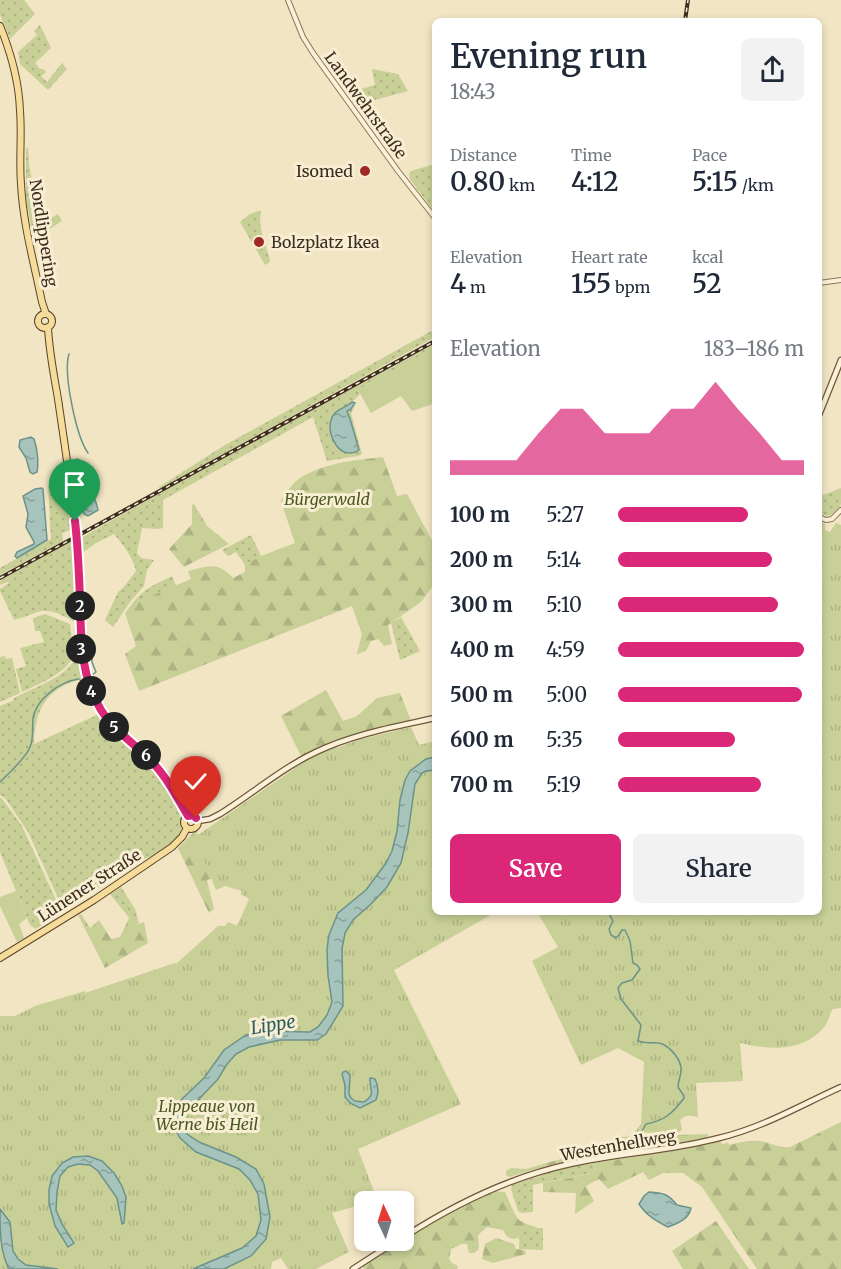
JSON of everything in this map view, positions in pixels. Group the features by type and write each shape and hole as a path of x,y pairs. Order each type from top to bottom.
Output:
{"main road":[{"name":"Nordlippering","path":"0,26 13,64 19,94 23,206 44,314"},
{"path":"44,314 52,320 51,324 46,327 39,325 38,321 38,318 44,314"},
{"path":"46,327 73,509 78,558 80,639 84,670 102,713 119,733 159,769 188,816"},
{"path":"822,408 841,360"},
{"path":"198,821 220,814 293,764 318,751 361,735 432,719"},
{"path":"193,815 198,821 195,828 187,828 184,825 188,816 193,815"},
{"name":"Lünener Straße","path":"0,958 94,900 172,847 187,828"},
{"name":"Westenhellweg","path":"414,1231 457,1206 506,1183 590,1160 720,1138 772,1119 841,1087"},
{"path":"353,1269 381,1251"}],"street":[{"name":"Landwehrstraße","path":"288,0 303,37 313,53 432,214"},
{"path":"822,283 841,280"},
{"path":"822,518 832,519 841,510"}],"green space":[{"path":"0,0 24,0 35,14 10,39 0,15"},
{"path":"40,25 51,48 35,63 46,72 41,76 47,82 62,63 67,69 48,90 20,64 18,52 37,35 34,31"},
{"path":"372,69 398,74 408,91 356,105 347,93 375,85"},
{"path":"28,147 40,224 58,214 62,221 33,239 26,198 26,149"},
{"path":"432,165 432,209 410,179 409,173"},
{"path":"261,211 261,230 270,262 265,265 240,222"},
{"path":"432,331 432,339 160,489 159,487 225,445"},
{"path":"432,346 432,350 358,390 360,394 334,415 330,427 355,436 346,411 356,404 351,413 362,454 327,461 313,417 163,500 163,528 142,528 137,553 141,558 154,560 147,570 144,586 113,627 105,620 118,592 136,571 135,566 114,534 81,554 79,539"},
{"path":"432,350 432,404 412,411 401,396 371,413 358,390"},
{"name":"Bürgerwald","path":"383,457 397,496 407,494 432,540 432,587 421,602 388,625 392,644 384,646 378,639 371,641 366,651 357,654 362,634 352,606 139,691 125,654 136,646 125,613 132,604 191,579 188,571 212,566 222,569 233,578 245,572 245,565 295,543 281,501 295,482 304,476 315,470 349,461"},
{"path":"56,484 64,493 71,530 62,533 63,541 0,575 0,568 51,539 48,485"},
{"path":"841,488 840,507 833,514 826,516 822,514 822,493 823,495"},
{"path":"194,504 207,526 229,544 184,567 169,549 192,524"},
{"path":"822,522 825,524 825,530 830,532 836,523 841,525 841,1008 833,1009 826,1024 816,1035 796,1045 774,1048 740,1043 743,1081 696,1083 698,1117 682,1118 680,1120 682,1130 679,1132 634,1133 641,1124 644,1062 618,1048 581,1065 532,961 558,947 539,915 822,915"},
{"path":"251,535 261,556 245,565 236,552 228,556 222,550"},
{"path":"72,540 75,620 58,613 45,611 14,620 0,591 9,583 0,585 0,581"},
{"path":"172,576 176,586 132,604 146,590"},
{"path":"45,614 70,624 72,657 70,663 58,673 22,692 16,669 26,666 20,648 44,642 40,631 35,631 33,618"},
{"path":"401,617 420,651 400,660 391,623"},
{"path":"5,656 6,659 12,658 20,693 0,702 0,657"},
{"path":"76,660 85,685 78,680 67,684 50,696 44,703 37,721 34,744 99,714 122,741 141,756 140,759 143,758 164,782 176,803 182,823 179,835 168,845 142,859 64,911 28,832 5,798 0,795 0,706 54,678"},
{"path":"326,690 343,721 357,716 377,698 400,693 411,721 348,736 301,756 281,716"},
{"name":"Lippeaue von Werne bis Heil","path":"411,727 419,745 432,742 432,915 491,915 394,970 461,1104 358,1149 374,1191 354,1191 354,1207 332,1213 349,1252 316,1269 288,1269 281,1258 272,1262 271,1269 0,1269 0,1016 15,1016 35,1006 85,991 85,993 176,964 218,926 225,926 228,922 237,926 249,899 241,894 242,891 225,886 216,890 195,837 294,769 293,767 301,761 335,744 337,748 358,740"},
{"path":"0,797 22,826 61,911 60,914 35,929 30,925 0,852"},
{"path":"196,830 217,877 207,880 214,909 209,913 178,848"},
{"path":"121,887 135,909 139,923 135,925 110,894"},
{"path":"16,891 27,918 19,924 24,938 17,942 0,906 0,897"},
{"path":"81,914 90,928 99,920 111,939 120,937 129,918 135,925 144,922 148,943 105,968 78,915"},
{"path":"841,1122 841,1269 757,1269 702,1187 683,1173 663,1173 649,1180 643,1172 608,1189 599,1179 586,1186 594,1201 575,1214 576,1193 543,1192 543,1183 595,1173 594,1163 720,1141 722,1144 730,1145 760,1141 790,1147"},
{"path":"708,1134 708,1138 595,1156 558,1163 509,1177 506,1175 506,1171 511,1168 526,1169 568,1157 618,1137"},
{"path":"594,1163 595,1173 533,1185 533,1212 518,1211 511,1189 512,1185 561,1169"},
{"path":"495,1191 505,1192 519,1220 538,1228 520,1228 520,1238 514,1239 508,1237 503,1230 487,1227 478,1235 479,1249 474,1253 469,1253 467,1244 451,1249 449,1259 458,1266 457,1269 364,1269 367,1262 385,1251 414,1251 414,1234 455,1209"},
{"path":"716,1221 749,1269 683,1269 672,1251"},
{"path":"520,1228 543,1228 543,1250 519,1249"},
{"path":"496,1238 514,1244 516,1249 525,1250 526,1254 493,1263 482,1259 485,1244"}],"water":[{"path":"352,402 355,403 347,411 359,450 346,453 336,446 330,426 334,414"},
{"path":"31,437 34,439 38,460 37,472 33,474 19,447 20,440"},
{"path":"77,459 85,463 84,475 97,504 98,510 88,516 84,514 77,484"},
{"path":"42,488 47,540 17,558 15,556 17,552 34,544 26,527 28,514 23,496"},
{"path":"432,758 432,770 422,773 415,784 401,863 387,887 353,920 345,933 342,949 343,1006 326,1034 317,1040 280,1040 249,1047 236,1054 218,1079 184,1115 183,1126 187,1134 256,1169 264,1184 270,1217 266,1239 251,1256 224,1269 193,1269 242,1248 256,1236 261,1220 258,1194 250,1180 239,1169 196,1152 180,1138 172,1118 175,1107 204,1078 224,1050 246,1035 260,1031 310,1032 318,1027 327,1015 332,1002 328,976 329,935 338,913 366,890 386,863 397,831 400,800 405,780 410,771 426,759"},
{"path":"346,1071 350,1075 349,1094 351,1098 364,1102 368,1099 371,1094 370,1078 372,1078 375,1079 378,1087 376,1100 360,1108 350,1103 345,1097 342,1074"},
{"path":"88,1156 102,1161 114,1173 122,1186 126,1197 124,1223 122,1224 117,1198 98,1171 90,1165 78,1164 68,1167 60,1176 56,1210 74,1243 68,1247 55,1226 49,1204 52,1176 62,1163 73,1157"},
{"path":"649,1192 665,1195 677,1205 691,1208 690,1212 683,1220 668,1227 652,1217 639,1204"},
{"path":"0,1209 10,1222 13,1251 18,1259 26,1265 58,1269 9,1269 2,1248"}],"waterway":[{"path":"69,354 69,389 79,433 88,453"},
{"path":"92,656 96,672 92,675"},
{"path":"0,782 17,765 30,747 33,719 38,705 64,683 79,679"},
{"path":"610,915 613,921 609,929 611,935 616,938 622,930 625,930 630,941 633,963 640,969 632,980 622,983 618,988 621,999 641,1025 638,1041 666,1046 675,1055 681,1067 678,1087 684,1098 668,1116 646,1124 642,1131 642,1143"}],"railway":[{"path":"685,18 688,0"},
{"path":"0,578 432,343"}],"place":[{"name":"Isomed","path":"365,171"},
{"name":"Bolzplatz Ikea","path":"259,242"}],"route":[{"path":"75,521 80,639 84,670 92,693 102,713 119,733 150,759 164,775 188,816 193,815 196,818"}],"water label":[{"name":"Lippe","path":"273,1025"}]}
